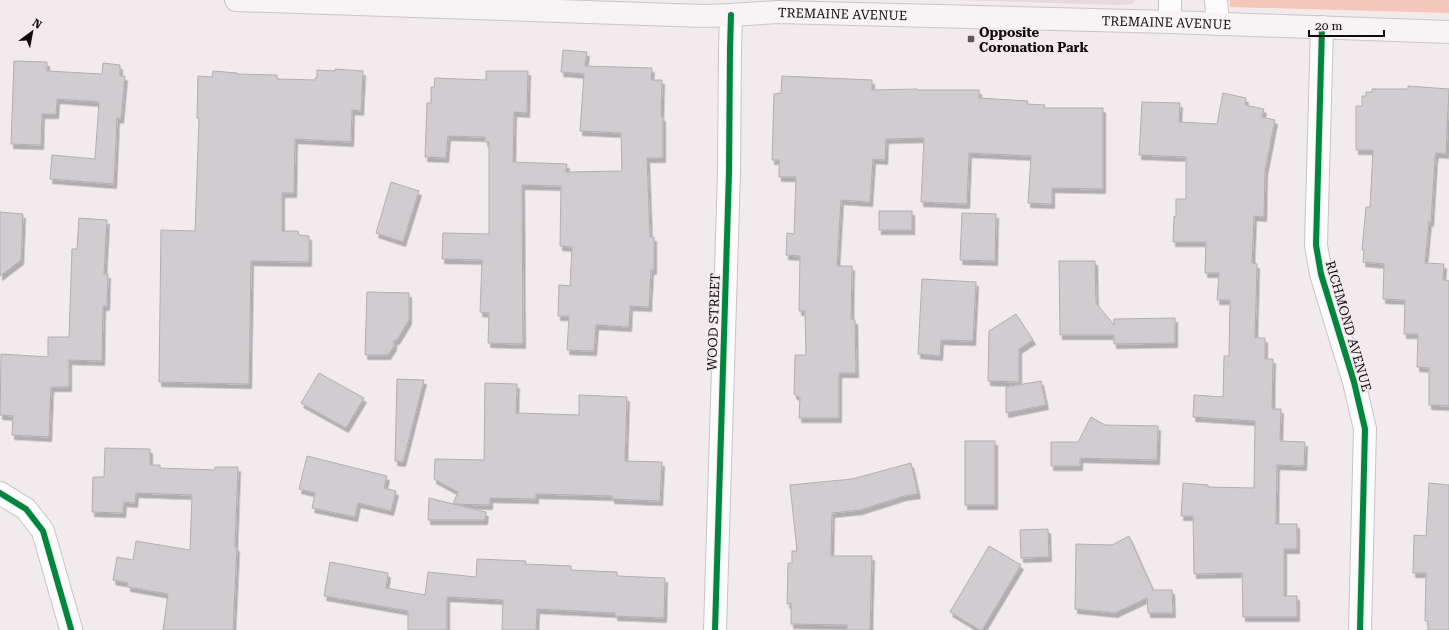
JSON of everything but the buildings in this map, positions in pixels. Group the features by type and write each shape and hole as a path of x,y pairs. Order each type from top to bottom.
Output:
{"main road":[{"name":"TREMAINE AVENUE","path":"236,0 704,16 778,12 1170,22 1449,32"}],"street":[{"path":"1170,0 1170,22"},
{"path":"1216,0 1218,24"},
{"name":"WOOD STREET","path":"715,630 728,188 731,15"},
{"name":"RICHMOND AVENUE","path":"1322,27 1316,245 1320,274 1354,382 1364,429 1360,630"},
{"path":"0,493 26,509 43,531 71,628"}],"shaded area":[{"path":"956,0 1135,0 1133,4 1117,5"},
{"path":"1230,0 1449,0 1449,13 1230,7"}],"cycle path":[{"path":"715,630 729,172 731,15"},
{"path":"1322,27 1316,245 1321,274 1354,382 1365,429 1360,630"},
{"path":"0,493 26,509 43,531 71,629"}],"place":[{"name":"Opposite Coronation Park","path":"971,39"}]}
